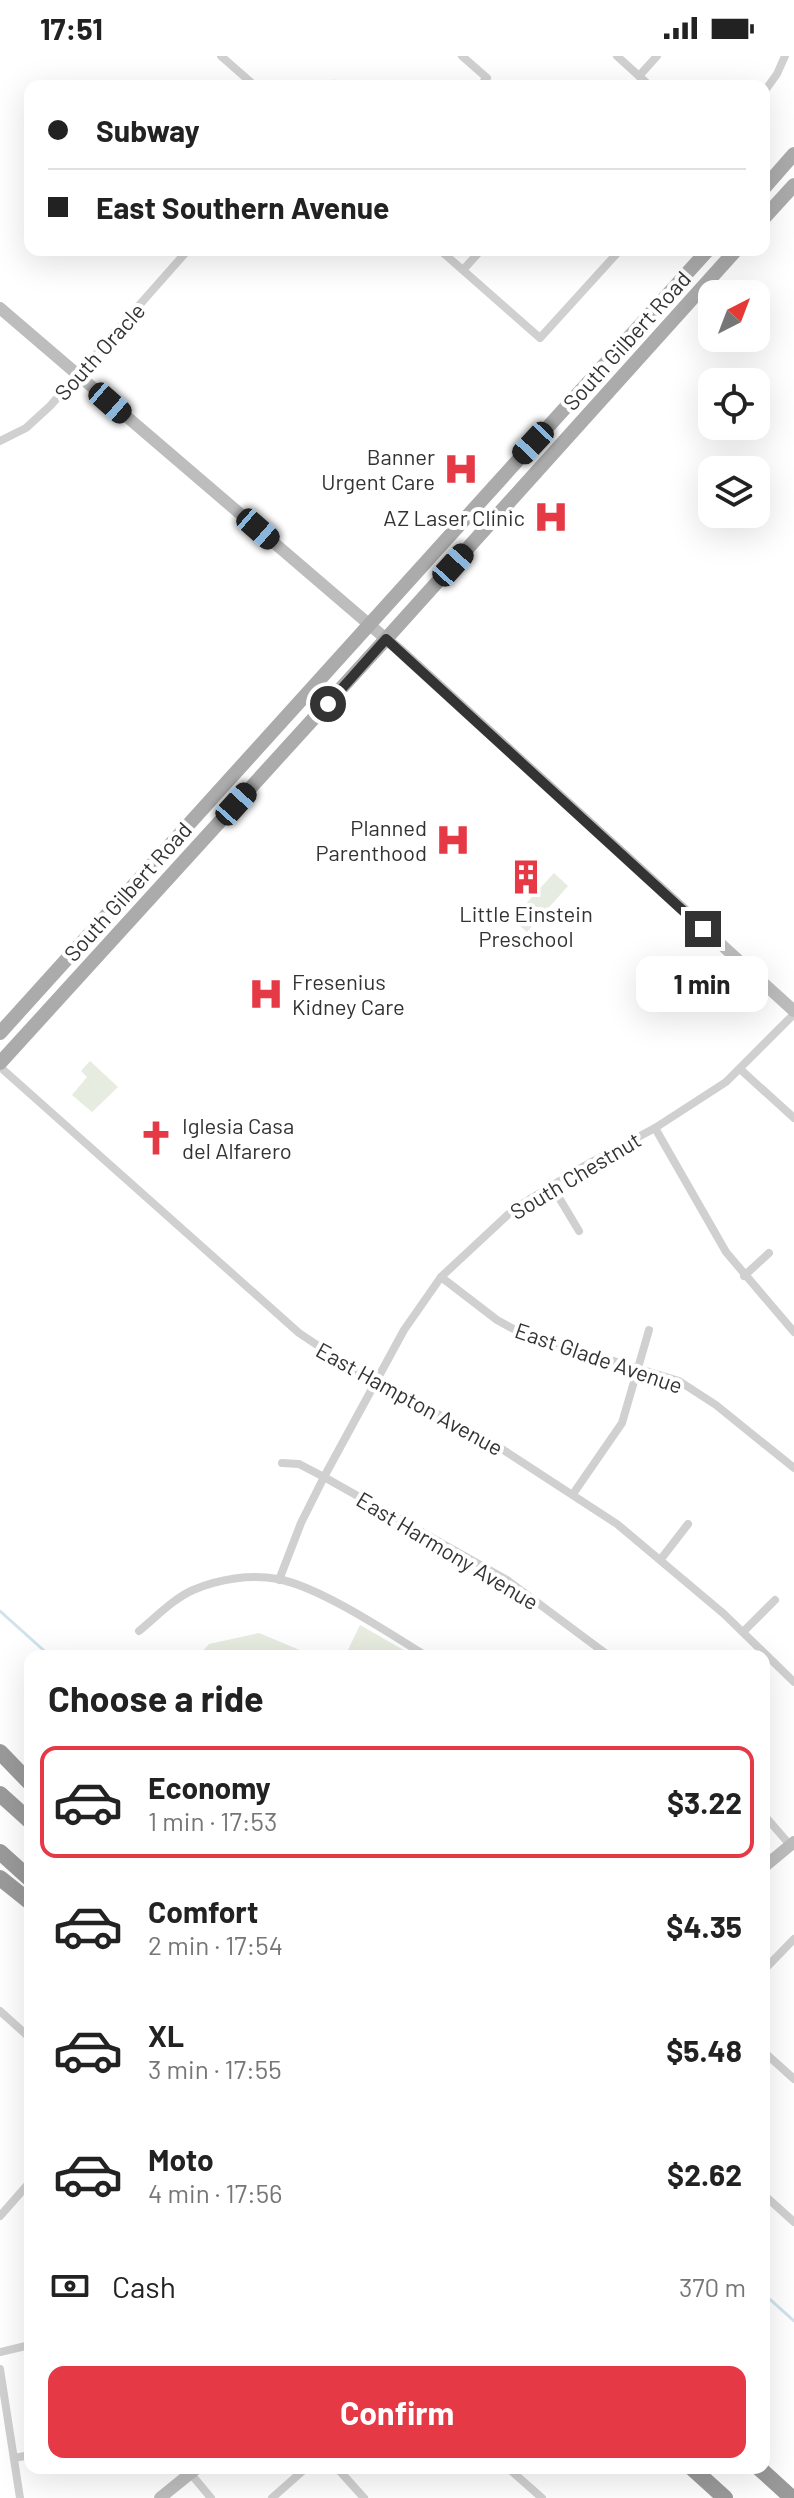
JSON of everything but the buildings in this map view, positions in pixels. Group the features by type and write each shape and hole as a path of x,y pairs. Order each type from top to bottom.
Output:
{"highway":[{"path":"0,1752 24,1777"},
{"path":"0,1794 24,1816"},
{"path":"0,1852 24,1874"},
{"path":"0,1878 24,1897"},
{"path":"699,2474 725,2498"},
{"path":"766,2474 792,2498"}],"main road":[{"path":"770,182 794,154"},
{"path":"770,212 794,185"},
{"name":"South Gilbert Road","path":"0,1033 703,256"},
{"name":"South Gilbert Road","path":"0,1065 731,256"},
{"path":"0,308 386,639 794,1013"},
{"path":"547,427 567,439"},
{"path":"770,1862 792,1844"},
{"path":"160,2498 190,2474"}],"street":[{"path":"221,56 248,80"},
{"path":"462,56 487,78 485,80"},
{"path":"617,56 643,80"},
{"path":"639,76 657,56"},
{"path":"770,84 785,56"},
{"path":"770,195 778,203"},
{"name":"South Oracle","path":"0,441 26,428 78,375 183,256"},
{"path":"447,256 540,338 615,256"},
{"path":"463,270 476,256"},
{"name":"South Chestnut","path":"279,1580 301,1523 324,1477 404,1330 441,1277 514,1209 713,1092 794,1013"},
{"name":"East Hampton Avenue","path":"0,1065 289,1325 324,1352 488,1440 573,1494 661,1559 761,1650"},
{"path":"740,1069 794,1118"},
{"path":"655,1128 707,1222 744,1276 794,1332"},
{"path":"552,1186 579,1231"},
{"path":"744,1276 769,1253"},
{"name":"East Glade Avenue","path":"441,1277 497,1320 519,1332 679,1381 697,1391 794,1468"},
{"path":"573,1494 622,1423 649,1330"},
{"name":"East Harmony Avenue","path":"282,1463 299,1464 507,1580 601,1650"},
{"path":"661,1559 688,1524"},
{"path":"139,1631 174,1601 192,1591 234,1578 279,1580 297,1585 356,1614 416,1650"},
{"path":"743,1632 775,1600"},
{"name":"East Hampton Avenue","path":"770,1658 794,1682"},
{"path":"770,1821 792,1844"},
{"path":"770,1964 794,1939"},
{"path":"0,2011 24,2033"},
{"path":"770,2057 794,2079"},
{"path":"0,2216 24,2189"},
{"path":"770,2200 794,2222"},
{"path":"0,2352 24,2346"},
{"path":"0,2369 20,2498"},
{"path":"14,2458 24,2456"},
{"path":"196,2474 211,2498"},
{"path":"272,2498 299,2474"},
{"path":"342,2474 364,2498"},
{"path":"515,2474 542,2498"}],"shaded area":[{"path":"554,873 568,886 527,932 512,919"},
{"path":"90,1061 118,1087 92,1112 72,1095 87,1077 81,1071"},
{"path":"360,1625 404,1650 348,1650"},
{"path":"259,1633 300,1650 204,1650 209,1644"}],"waterway":[{"path":"0,1611 43,1650"},
{"path":"770,2299 794,2321"}],"place":[{"name":"Banner Urgent Care","path":"461,469"},
{"name":"AZ Laser Clinic","path":"551,517"},
{"name":"Planned Parenthood","path":"453,840"},
{"name":"Little Einstein Preschool","path":"526,877"},
{"name":"Fresenius Kidney Care","path":"266,994"},
{"name":"Iglesia Casa del Alfarero","path":"156,1138"}],"route":[{"path":"328,704 386,639 703,929"}]}
